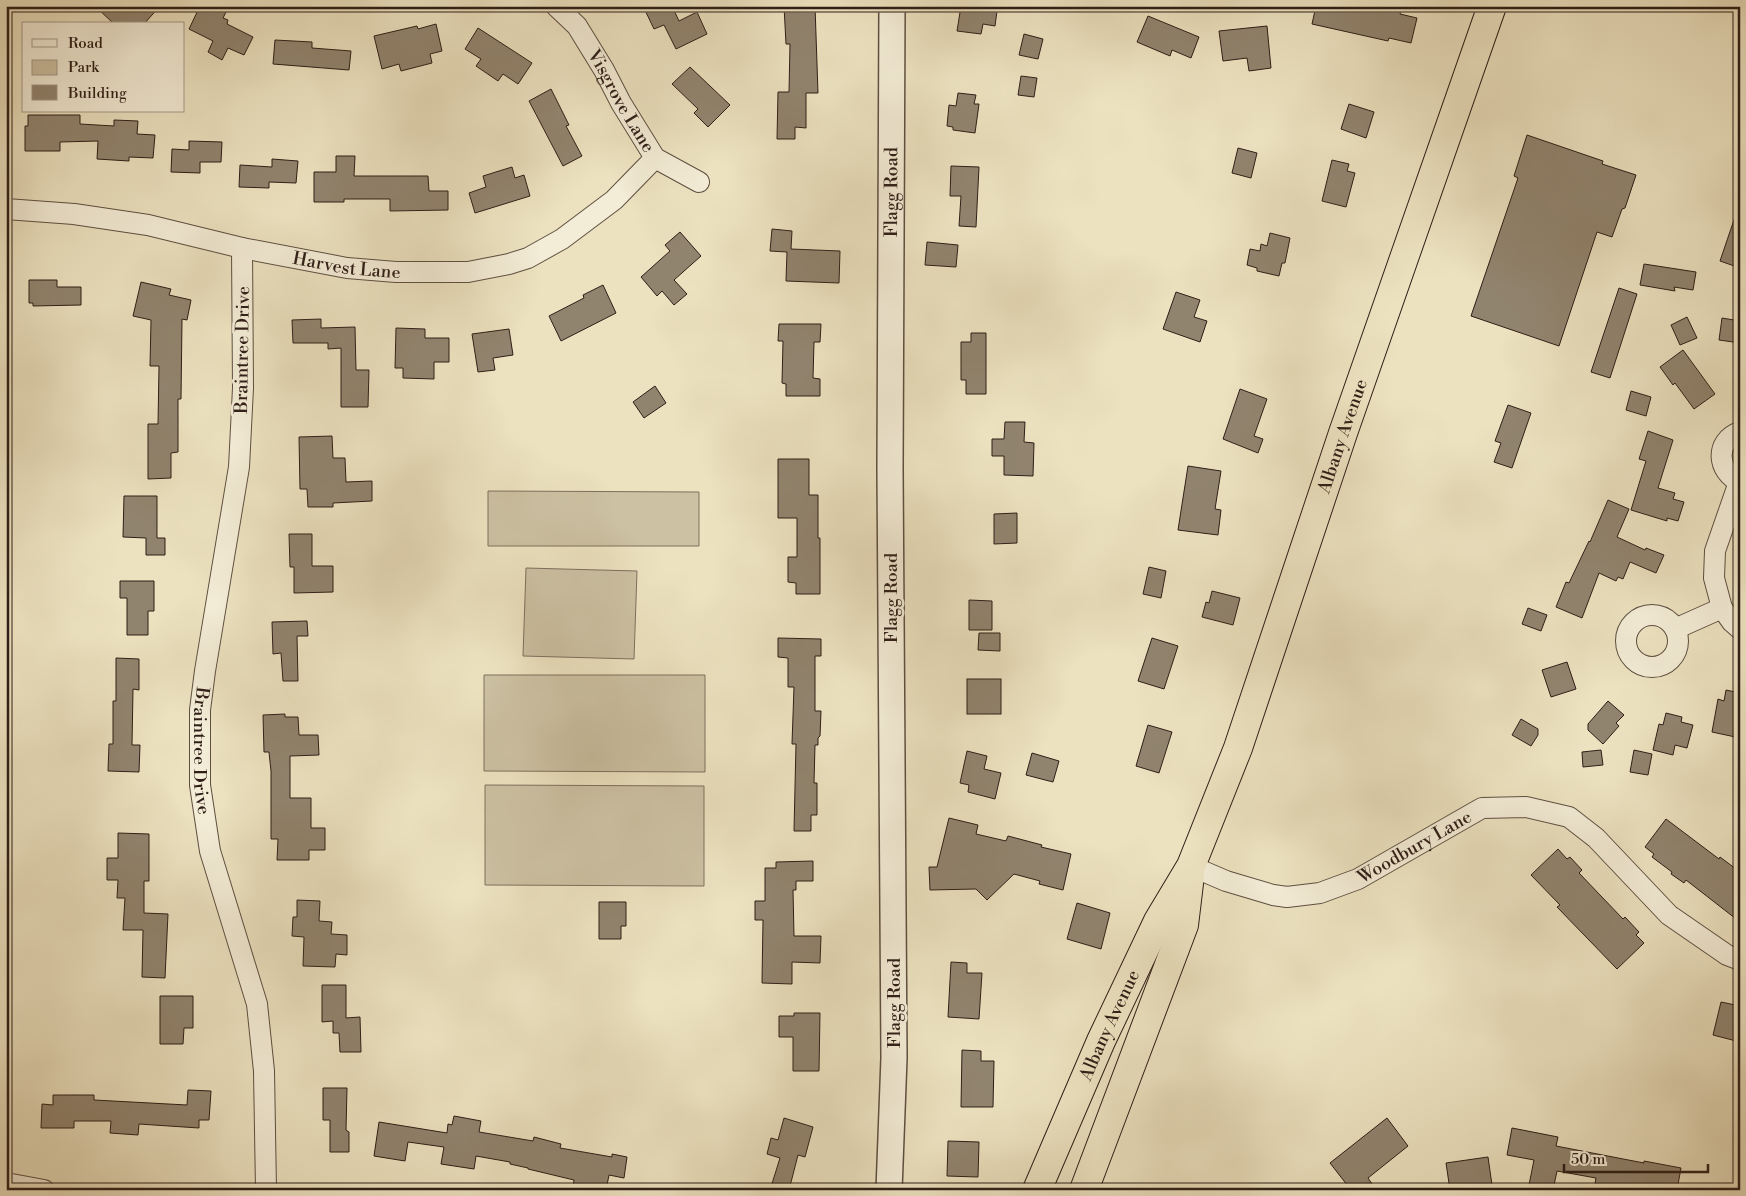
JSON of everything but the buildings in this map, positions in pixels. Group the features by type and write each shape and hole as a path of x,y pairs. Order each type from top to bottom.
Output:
{"highway":[{"name":"Albany Avenue","path":"1037,1190 1101,1041 1158,921 1191,866 1238,748 1343,433 1492,6"},
{"name":"Albany Avenue","path":"1084,1190 1184,925 1191,866"}],"street":[{"name":"Visgrove Lane","path":"556,6 576,26 604,70 620,103 655,158 699,182"},
{"name":"Flagg Road","path":"889,1190 894,1058 890,479 892,6"},
{"name":"Harvest Lane","path":"6,209 74,214 148,225 242,248 346,268 396,272 468,272 509,264 528,258 562,239 614,200 655,158"},
{"name":"Braintree Drive","path":"242,248 243,388 239,467 204,672 200,710 200,784 210,851 257,1004 264,1071 266,1190"},
{"path":"1740,432 1730,438 1724,445 1721,454 1725,471 1731,478 1739,482 1715,551 1714,578 1722,608 1732,622 1740,629"},
{"path":"1675,629 1722,608"},
{"name":"Woodbury Lane","path":"1191,866 1226,882 1273,895 1287,897 1320,894 1358,879 1482,808 1526,807 1569,817 1596,838 1669,915 1727,955 1740,960"},
{"path":"6,1183 44,1190"}],"green space":[{"path":"488,491 699,492 699,546 488,546"},
{"path":"526,568 637,571 634,659 523,656"},
{"path":"484,675 705,675 705,772 484,771"},
{"path":"485,785 704,786 704,886 485,885"}]}
